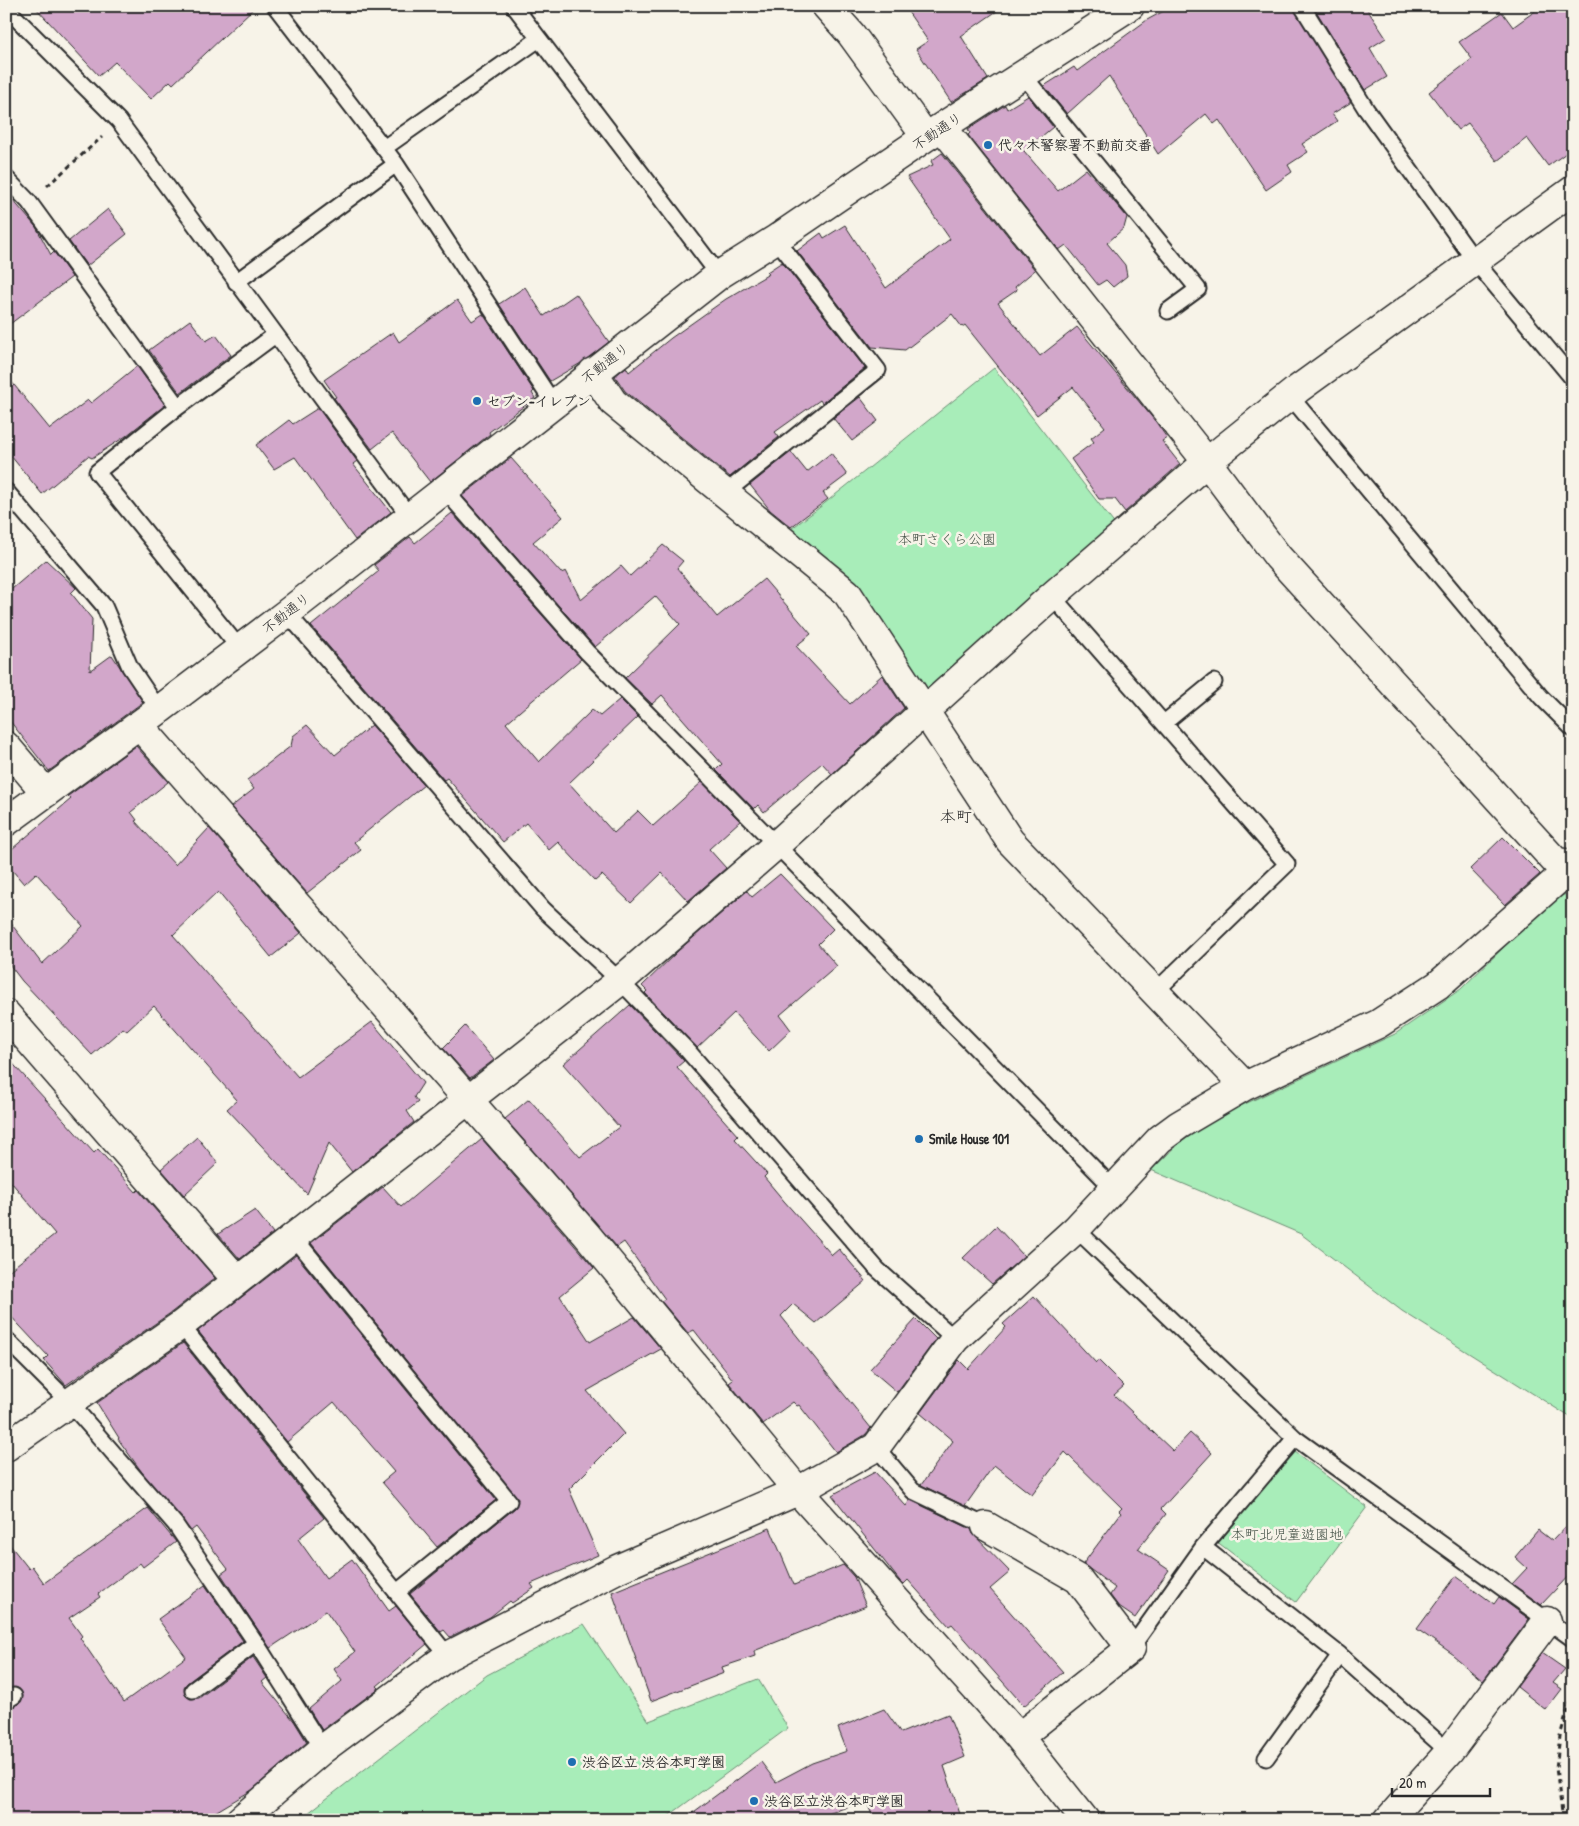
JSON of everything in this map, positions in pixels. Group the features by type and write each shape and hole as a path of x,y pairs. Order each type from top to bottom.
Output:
{"street":[{"path":"826,6 934,132 1207,462 1278,558 1556,862 1573,865"},
{"name":"不動通り","path":"6,822 240,649 719,275 776,240 934,132 1130,6"},
{"path":"6,1447 181,1325 620,981 775,846 923,710 1207,462 1290,396 1573,190"},
{"path":"593,372 613,402 847,593 1010,841 1245,1086"},
{"path":"149,718 468,1099 586,1234 798,1491 1019,1737 1086,1820"},
{"path":"6,746 46,793"},
{"path":"240,1820 323,1749 448,1656 616,1569 798,1491 876,1447 955,1339 1076,1229 1112,1188 1160,1139 1179,1125 1245,1086 1378,1024 1438,985 1573,865"},
{"path":"6,1014 237,1280"},
{"path":"986,1526 1078,1580 1131,1648 1019,1737"},
{"path":"1388,1820 1449,1752 1547,1621"}],"lane":[{"path":"275,6 396,164 553,403"},
{"path":"514,6 719,275"},
{"path":"1302,6 1366,109 1475,261 1573,379"},
{"path":"6,8 119,122 408,516"},
{"path":"384,148 539,39"},
{"path":"1024,75 1198,289 1168,312"},
{"path":"236,282 396,164"},
{"path":"6,178 29,202 178,407"},
{"path":"725,494 878,370 776,240"},
{"path":"240,649 97,472 178,407 275,335"},
{"path":"1290,396 1541,697 1573,730"},
{"path":"444,489 587,652 1112,1188"},
{"path":"6,491 104,606 149,718"},
{"path":"1052,596 1287,864 1155,992"},
{"path":"287,612 543,909 620,981 688,1051 877,1269 955,1339"},
{"path":"1164,723 1214,682"},
{"path":"1076,1229 1295,1438 1573,1640"},
{"path":"293,1236 509,1501 397,1592"},
{"path":"181,1325 448,1656"},
{"path":"6,1339 69,1402 175,1524 256,1643 323,1749"},
{"path":"1131,1648 1203,1547 1295,1438"},
{"path":"876,1447 913,1491 986,1526"},
{"path":"1203,1547 1340,1655 1449,1752"},
{"path":"193,1690 256,1643"},
{"path":"1266,1758 1340,1655"}],"path":[{"path":"29,202 119,122"},
{"path":"1563,1820 1556,1768 1560,1736 1573,1693"}],"green space":[{"name":"本町さくら公園","path":"994,368 1116,526 932,693 917,685 784,534"},
{"path":"1573,892 1573,1419 1402,1311 1301,1234 1151,1170 1180,1143 1219,1116 1395,1034 1461,989 1554,898"},
{"name":"本町北児童遊園地","path":"1295,1452 1367,1507 1296,1602 1216,1541"},
{"name":"渋谷区立 渋谷本町学園","path":"584,1624 649,1721 758,1679 788,1728 663,1820 299,1820 487,1675"}],"building":[{"path":"34,6 256,6 173,84 170,81 151,99 115,62 99,76"},
{"path":"904,6 1004,6 961,36 988,79 951,102 916,49 928,41"},
{"path":"1173,6 1293,6 1350,100 1350,103 1332,114 1337,121 1302,144 1308,152 1288,165 1292,172 1266,190 1219,120 1214,124 1206,114 1158,154 1109,76 1067,114 1044,86 1074,67 1077,71 1147,20"},
{"path":"1313,6 1365,6 1386,38 1370,48 1387,77 1365,90"},
{"path":"1542,6 1573,6 1573,148 1548,166 1527,138 1497,161 1468,123 1458,130 1429,92 1472,59 1459,42 1502,12 1513,27"},
{"path":"1028,96 1053,127 1024,151 1058,191 1086,169 1127,217 1124,228 1107,243 1125,265 1127,276 1113,287 1106,280 1098,285 1066,245 1059,250 968,135 970,133 968,129 1005,105 1007,109"},
{"path":"942,153 1035,270 1015,287 1017,290 998,303 1040,356 1077,327 1156,422 1167,438 1162,441 1180,464 1125,512 1115,499 1099,499 1071,459 1094,442 1091,438 1105,427 1073,387 1037,415 965,325 962,327 952,314 905,350 872,347 797,251 821,233 824,238 845,225 886,288 950,239 907,177 933,165 931,161"},
{"path":"6,192 36,227 51,255 54,252 72,277 6,327"},
{"path":"108,209 127,234 87,266 69,241"},
{"path":"782,262 865,368 822,403 820,400 775,432 779,437 730,477 625,391 615,376 626,367 629,372 671,338 726,299 769,274 767,272"},
{"path":"525,287 544,316 576,294 609,342 581,363 550,381 499,304"},
{"path":"457,300 472,321 483,314 534,391 532,393 535,398 489,432 490,434 430,482 392,433 372,449 334,398 336,397 324,380 393,332 399,342"},
{"path":"190,320 206,341 216,335 231,355 180,393 149,350"},
{"path":"137,366 165,405 126,436 92,458 88,456 42,494 6,450 6,375 50,429 88,400 91,403"},
{"path":"860,397 878,421 852,441 833,418"},
{"path":"318,408 357,461 353,464 391,512 355,540 295,457 274,469 256,445 289,420 293,424"},
{"path":"791,452 807,472 831,453 847,475 823,493 828,499 791,527 770,510 750,485"},
{"path":"511,458 563,517 533,542 561,573 566,571 581,600 621,566 630,576 663,545 683,561 677,568 717,617 764,579 811,634 796,646 850,704 882,675 904,708 832,774 822,763 764,812 758,805 754,809 716,770 722,764 662,695 652,704 625,678 680,624 655,596 595,647 462,496"},
{"path":"452,513 581,659 506,723 539,762 592,710 600,716 620,699 638,717 569,783 614,833 638,811 653,826 702,782 740,821 709,849 726,868 688,901 662,873 631,903 602,875 595,881 558,842 549,850 526,823 503,842 447,778 444,780 311,626 379,571 374,565 410,537 415,543"},
{"path":"46,560 76,588 71,593 92,619 90,671 112,655 143,702 49,771 6,716 6,594"},
{"path":"307,725 335,755 372,725 424,785 354,842 361,850 307,893 231,807 254,789 247,780 291,746 293,736"},
{"path":"136,746 168,782 131,812 137,820 135,821 175,865 209,828 301,933 271,957 218,892 173,935 298,1077 372,1022 423,1083 414,1097 418,1102 407,1111 414,1122 352,1172 329,1143 307,1194 227,1109 237,1100 154,1006 127,1031 123,1028 92,1055 22,981 6,960 6,917 42,964 83,926 36,873 24,884 6,863 6,854 71,799 68,796"},
{"path":"1503,837 1540,874 1505,905 1470,869"},
{"path":"780,874 833,929 818,944 837,966 780,1015 791,1030 769,1051 734,1013 697,1048 645,993 647,991 642,986 679,950 747,891 752,897"},
{"path":"630,1005 684,1061 677,1067 738,1136 735,1139 767,1174 764,1177 784,1201 832,1255 839,1249 866,1281 816,1323 793,1304 781,1316 871,1428 865,1435 836,1452 799,1405 797,1406 793,1402 763,1424 729,1383 733,1380 694,1330 688,1333 661,1301 665,1299 624,1242 617,1247 505,1119 529,1099 580,1157 619,1127 563,1064"},
{"path":"465,1026 494,1060 470,1078 443,1048"},
{"path":"6,1056 94,1153 98,1149 136,1192 138,1190 215,1278 172,1312 66,1385 44,1360 48,1356 6,1311 6,1273 55,1234 6,1176"},
{"path":"197,1137 218,1163 184,1195 161,1169"},
{"path":"482,1139 594,1268 560,1296 590,1342 634,1317 661,1349 587,1391 624,1434 569,1489 598,1555 531,1584 534,1588 512,1603 510,1601 490,1617 450,1637 444,1630 441,1632 410,1594 515,1508 518,1499 311,1243 383,1187 401,1207"},
{"path":"255,1210 273,1233 240,1259 218,1234"},
{"path":"996,1226 1024,1256 992,1284 963,1258"},
{"path":"296,1255 496,1500 437,1547 382,1482 394,1472 334,1402 287,1442 198,1331"},
{"path":"1034,1296 1096,1363 1098,1360 1124,1386 1114,1395 1173,1451 1190,1433 1212,1453 1161,1509 1166,1514 1138,1549 1169,1570 1135,1618 1119,1607 1110,1595 1115,1588 1083,1564 1121,1513 1119,1511 1122,1508 1065,1452 1032,1495 994,1465 965,1506 921,1485 953,1441 920,1413 959,1360 968,1369 1006,1327 1003,1324"},
{"path":"916,1319 936,1339 897,1392 870,1369"},
{"path":"183,1343 324,1518 298,1539 326,1578 352,1559 389,1611 396,1606 427,1644 377,1686 379,1688 322,1730 309,1709 342,1681 334,1669 355,1652 326,1611 270,1648 221,1574 228,1569 196,1527 191,1531 144,1475 118,1439 97,1403"},
{"path":"875,1472 906,1506 910,1500 971,1529 973,1534 1010,1572 990,1589 1063,1672 1024,1706 952,1624 949,1626 908,1580 903,1585 832,1495"},
{"path":"148,1508 176,1542 143,1567 140,1563 98,1594 100,1597 69,1618 82,1636 80,1638 124,1702 186,1657 158,1619 205,1585 243,1641 187,1683 184,1687 185,1695 190,1699 199,1698 253,1657 267,1678 262,1682 294,1721 307,1742 252,1790 202,1820 6,1820 6,1710 19,1704 23,1696 18,1688 6,1690 6,1540 29,1569 32,1566 44,1583"},
{"path":"1573,1519 1573,1571 1541,1605 1512,1584 1527,1568 1515,1557 1538,1530 1552,1541"},
{"path":"770,1528 794,1585 843,1565 854,1577 866,1606 754,1651 755,1656 722,1667 724,1673 651,1701 612,1592"},
{"path":"1456,1576 1494,1604 1499,1597 1529,1619 1483,1681 1454,1655 1417,1629"},
{"path":"1542,1653 1565,1669 1553,1683 1562,1689 1546,1710 1517,1687"},
{"path":"884,1709 901,1733 948,1714 965,1757 944,1766 962,1820 874,1820 866,1800 812,1820 683,1820 761,1762 776,1782 812,1763 847,1751 838,1728"}],"place":[{"name":"代々木警察署不動前交番","path":"988,145"},
{"name":"セブン-イレブン","path":"477,401"},
{"name":"Smile House 101","path":"919,1139"},
{"name":"渋谷区立 渋谷本町学園","path":"572,1762"},
{"name":"渋谷区立渋谷本町学園","path":"754,1801"}],"district":[{"name":"本町","path":"956,816"}]}
